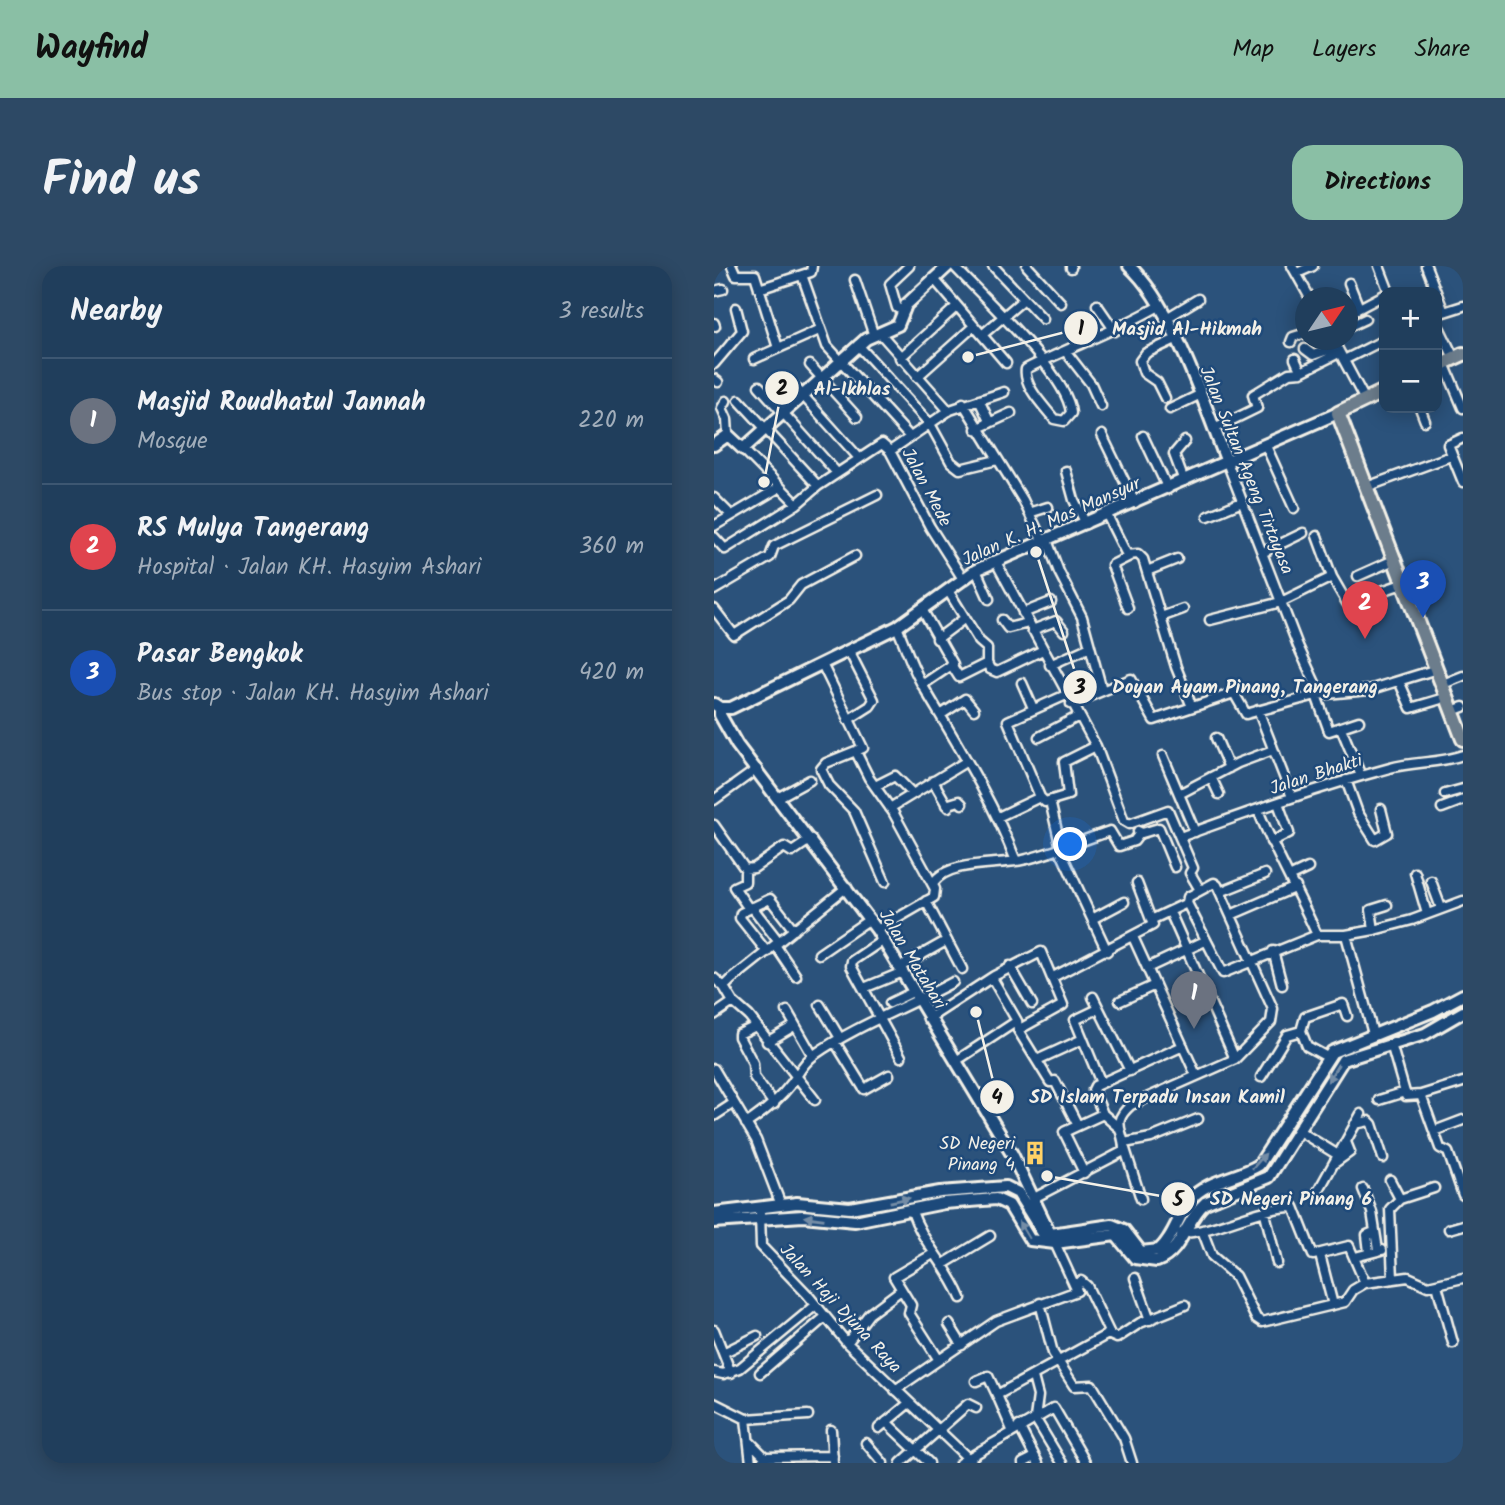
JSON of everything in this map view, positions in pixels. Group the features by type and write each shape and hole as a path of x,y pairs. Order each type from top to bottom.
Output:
{"main road":[{"path":"719,437 743,449 858,345 898,325 905,310 948,266"},
{"name":"Jalan Sultan Ageng Tirtayasa","path":"1129,266 1140,275 1176,339 1227,462"},
{"path":"1379,393 1338,413 1448,697 1458,709 1463,738"},
{"name":"Jalan K. H. Mas Mansyur","path":"717,706 731,708 897,628 976,570 1338,413"},
{"name":"Jalan Matahari","path":"717,706 737,745 811,839 881,935 928,1019 1013,1154 1053,1239"},
{"path":"715,1213 760,1213 855,1221 944,1203 996,1199 1009,1205 1030,1241 1116,1236 1135,1258 1150,1262 1169,1255 1192,1198 1208,1186 1243,1175 1259,1165 1327,1057 1337,1048 1433,1011 1463,995"},
{"path":"1433,1011 1434,1021 1442,1027"},
{"path":"1177,1232 1205,1203 1269,1177 1342,1060 1425,1034 1442,1027 1463,1012"},
{"path":"1418,1017 1424,1025 1425,1034"},
{"path":"1286,1123 1299,1131"},
{"path":"760,1213 781,1205 797,1203 850,1208 940,1192 1006,1187 1018,1193 1025,1202 1040,1232 1053,1239"}],"street":[{"path":"732,266 736,275 755,275 778,348"},
{"path":"759,289 811,272 812,266"},
{"path":"905,310 897,308 890,284 909,266"},
{"path":"954,266 1042,361 1066,392 1071,413 1064,421 1054,419 1025,376 1026,369 1042,361 1115,331 1159,306"},
{"path":"993,266 1043,319"},
{"path":"1027,266 1061,303"},
{"path":"1304,287 1294,270 1313,266"},
{"path":"1380,266 1387,287"},
{"path":"1426,266 1444,312 1463,306"},
{"path":"802,275 819,330 827,346 910,438"},
{"path":"934,279 1006,363"},
{"path":"855,280 877,334 949,411"},
{"path":"1349,283 1359,308 1379,298"},
{"path":"982,335 1024,299"},
{"path":"1165,319 1198,299"},
{"path":"1097,305 1115,331"},
{"path":"900,358 957,306"},
{"path":"714,364 742,331 736,308"},
{"path":"1358,322 1365,319"},
{"path":"1073,320 1089,341"},
{"path":"917,377 974,326"},
{"path":"754,359 819,330"},
{"path":"1291,342 1295,336"},
{"path":"1165,398 1157,382 1141,369 1140,361 1146,353 1176,339"},
{"path":"1442,340 1446,361 1463,408"},
{"path":"1358,346 1379,341"},
{"path":"858,345 930,424 951,462 960,469 997,460"},
{"path":"1306,350 1313,355 1338,350"},
{"path":"1213,429 1256,408 1253,395 1289,373 1301,372 1338,350"},
{"path":"1338,350 1365,400"},
{"path":"1066,352 1091,384 1101,406"},
{"path":"1295,359 1301,372"},
{"path":"810,365 857,417"},
{"path":"789,380 859,458"},
{"path":"759,386 837,473"},
{"path":"890,451 963,403 1004,392"},
{"path":"1170,409 1199,395"},
{"path":"739,400 818,486"},
{"path":"979,400 990,423"},
{"path":"719,437 727,419 722,408 726,401"},
{"path":"963,403 976,429 1045,541 1082,617 1088,648 1102,690"},
{"path":"976,429 1011,413"},
{"path":"1422,413 1425,421"},
{"path":"1102,435 1135,503"},
{"path":"1143,436 1168,489"},
{"path":"1463,438 1448,445 1463,482"},
{"path":"1184,481 1174,454 1185,441"},
{"name":"Jalan Mede","path":"714,537 725,548 797,504 818,486 882,444 890,451 930,527 962,579"},
{"path":"1266,446 1294,508"},
{"path":"743,449 797,504"},
{"path":"1368,486 1451,456"},
{"name":"Jalan Sultan Ageng Tirtayasa","path":"1227,462 1318,695 1327,729 1331,732 1341,728"},
{"path":"1066,471 1074,500 1086,524"},
{"path":"714,526 780,487"},
{"path":"714,590 771,557 774,545 877,495"},
{"path":"714,498 731,515"},
{"path":"1208,516 1242,502"},
{"path":"1029,513 1048,507"},
{"path":"1107,514 1130,556"},
{"path":"1262,553 1303,533"},
{"path":"1317,537 1332,577 1347,603 1405,583"},
{"path":"1128,608 1112,565 1130,556 1141,555 1192,707"},
{"path":"714,609 734,635 789,600 801,585 855,556"},
{"path":"1147,571 1177,559"},
{"path":"1358,576 1396,559"},
{"path":"996,562 1096,746 1124,821 1128,824 1167,809 1194,868 1190,873 1200,890"},
{"path":"976,570 989,598"},
{"path":"1210,620 1281,602 1332,577"},
{"path":"948,592 987,648 987,663 990,669 997,672 1042,650"},
{"path":"1023,613 1051,601"},
{"path":"1161,617 1183,609"},
{"path":"923,611 959,677 987,663"},
{"path":"937,639 965,618"},
{"path":"1002,620 1008,628 1030,627 1056,621 1064,631"},
{"path":"897,628 922,685 942,714 998,817 1016,861"},
{"path":"1050,665 1088,648"},
{"path":"848,720 870,706 874,699 849,651"},
{"path":"822,664 863,748 826,763 821,769 829,785 854,811 885,882"},
{"path":"922,685 952,666"},
{"path":"1096,746 1064,762 1069,793 1043,802 1026,758 1007,724 1010,718 1034,708 1069,700 1131,679 1154,720 1234,693 1245,714 1318,695 1369,690 1437,669"},
{"path":"1443,684 1463,676"},
{"path":"1399,681 1411,708 1448,697"},
{"path":"1021,682 1034,708"},
{"path":"942,714 965,699 974,710"},
{"path":"1258,710 1292,797"},
{"path":"1040,737 1079,716"},
{"path":"1359,721 1341,728 1361,776"},
{"path":"1216,738 1229,768"},
{"path":"1181,793 1229,768 1273,750"},
{"path":"856,752 933,883 934,897 881,935 850,963 901,1057"},
{"name":"Jalan Bhakti","path":"1180,837 1346,780 1417,761 1438,763 1463,755"},
{"path":"1163,756 1181,793 1195,832"},
{"path":"891,808 967,761"},
{"path":"714,800 757,769"},
{"path":"875,786 895,776 913,794"},
{"path":"1211,777 1219,794"},
{"path":"779,797 810,779"},
{"path":"1346,780 1358,813 1375,840 1387,833 1381,809"},
{"path":"933,781 947,806 953,801 962,804"},
{"path":"1445,794 1463,789"},
{"path":"998,817 1040,797"},
{"path":"1442,808 1463,800"},
{"path":"1050,801 1060,848 1108,951"},
{"path":"1271,842 1289,833 1278,803"},
{"path":"1258,810 1317,935"},
{"path":"1135,821 1140,833"},
{"path":"714,825 745,869 745,882 734,887 777,944 796,976"},
{"path":"933,883 939,877 962,868 1016,861 1110,831 1119,846 1134,841 1140,833 1159,828 1175,867"},
{"path":"745,869 754,868 784,848 792,852 811,839"},
{"path":"1291,876 1308,868"},
{"path":"1415,873 1427,914"},
{"path":"1220,892 1265,874"},
{"path":"1431,881 1441,908"},
{"path":"1053,977 1108,951 1153,925 1153,919 1137,883"},
{"path":"1118,1127 1131,1105 1235,1059 1259,1037 1274,1015 1250,960 1231,915 1214,883 1188,897 1187,903 1223,973 1250,960 1317,935 1346,935 1374,930 1463,901"},
{"path":"724,987 847,887"},
{"path":"1231,915 1296,887"},
{"path":"767,952 740,918 750,908 770,899 794,930"},
{"path":"926,901 962,969"},
{"path":"1094,918 1124,902"},
{"path":"1153,919 1187,903"},
{"path":"1374,930 1371,910 1387,905"},
{"path":"1170,912 1235,1059"},
{"path":"820,954 870,919"},
{"path":"1346,935 1373,1034"},
{"path":"1133,937 1196,1074"},
{"path":"864,988 946,941"},
{"path":"1147,968 1205,941"},
{"path":"1273,951 1282,985"},
{"path":"928,1019 1010,966 1041,952 1053,977 1062,1007 1017,1025 956,1061"},
{"path":"1010,966 1032,1003"},
{"path":"714,978 724,987 733,1002 741,1006 815,1100"},
{"path":"992,978 1050,1082 1055,1081 1077,1124"},
{"path":"890,1003 916,997 953,982"},
{"path":"1121,1001 1155,985"},
{"path":"746,1124 774,1104 800,1067 813,1056 916,997"},
{"path":"1093,997 1129,1071"},
{"path":"714,1015 733,1002"},
{"path":"1327,1057 1307,1046 1301,1031 1305,1017 1343,1003 1347,1016"},
{"path":"820,1005 864,1089 889,1075"},
{"path":"1098,1009 1075,1020 1101,1083"},
{"path":"787,1011 813,1056"},
{"path":"756,1026 738,1037 753,1063 754,1077 774,1104"},
{"path":"767,1042 794,1026"},
{"path":"1261,1077 1287,1035 1301,1031"},
{"path":"1037,1060 1083,1039"},
{"path":"1391,1044 1407,1097 1463,1082"},
{"path":"1141,1199 1118,1127 1103,1114 1093,1090 1101,1083 1183,1046"},
{"path":"714,1069 746,1124 781,1205"},
{"path":"1380,1100 1405,1092"},
{"path":"1421,1095 1440,1148 1448,1152 1462,1189"},
{"path":"714,1116 734,1103"},
{"path":"1084,1173 1064,1132 1103,1114"},
{"path":"1316,1195 1361,1114"},
{"path":"1034,1198 1084,1173 1125,1146 1198,1119"},
{"path":"1434,1131 1463,1120"},
{"path":"1355,1124 1369,1121 1372,1124 1383,1158"},
{"path":"1299,1131 1338,1155"},
{"path":"1333,1164 1350,1152 1346,1142"},
{"path":"1390,1180 1400,1199"},
{"path":"1372,1212 1390,1209 1400,1199 1434,1188"},
{"path":"1363,1189 1372,1212 1374,1232 1367,1235 1374,1251"},
{"path":"1177,1232 1202,1230 1244,1215 1294,1207 1313,1255 1347,1245 1365,1283"},
{"path":"911,1209 920,1234 961,1298"},
{"path":"1390,1209 1393,1279"},
{"name":"Jalan Haji Djuna Raya","path":"760,1213 759,1243 817,1305 847,1343 908,1404 939,1430 967,1461"},
{"path":"1265,1213 1277,1264"},
{"path":"1449,1229 1463,1225"},
{"path":"1202,1230 1212,1256 1234,1276 1258,1321 1280,1319 1345,1302 1353,1290 1365,1283 1408,1277 1421,1285 1437,1285 1463,1278"},
{"path":"942,1265 989,1236"},
{"path":"1053,1239 1077,1285"},
{"path":"1355,1257 1390,1249"},
{"path":"933,1254 894,1276 911,1305 911,1315 939,1360"},
{"path":"1320,1255 1333,1305"},
{"path":"1135,1278 1150,1320"},
{"path":"895,1390 992,1323 1040,1303 1074,1294 1081,1281 1087,1286 1110,1334 1116,1339 1185,1305"},
{"path":"1437,1285 1453,1343"},
{"path":"847,1343 869,1314 901,1290"},
{"path":"1040,1303 1048,1339 1060,1362 1074,1386 1091,1385 1124,1438 1132,1463"},
{"path":"714,1372 731,1373 817,1305"},
{"path":"760,1373 825,1317"},
{"path":"949,1324 962,1345"},
{"path":"714,1330 725,1352 731,1373"},
{"path":"997,1395 1110,1334"},
{"path":"725,1352 757,1336"},
{"path":"976,1381 988,1376 1037,1460 1023,1463"},
{"path":"1033,1377 1038,1396 1035,1418 1062,1463"},
{"path":"714,1403 746,1419 808,1415"},
{"path":"908,1404 883,1425 917,1450 929,1463"},
{"path":"901,1463 968,1404 976,1408"},
{"path":"967,1461 1051,1408 1055,1409 1086,1463"},
{"path":"746,1419 751,1463"},
{"path":"750,1441 763,1460 833,1460 831,1430"},
{"path":"866,1443 883,1463"}],"place":[{"name":"Masjid Al-Hikmah","path":"968,357"},
{"name":"Al-Ikhlas","path":"764,482"},
{"name":"Doyan Ayam Pinang, Tangerang","path":"1036,552"},
{"name":"Pasar Bengkok","path":"1423,618"},
{"name":"RS Mulya Tangerang","path":"1365,639"},
{"name":"SD Islam Terpadu Insan Kamil","path":"976,1012"},
{"name":"Masjid Roudhatul Jannah","path":"1194,1029"},
{"name":"SD Negeri Pinang 4","path":"1035,1153"},
{"name":"SD Negeri Pinang 6","path":"1047,1176"}]}
